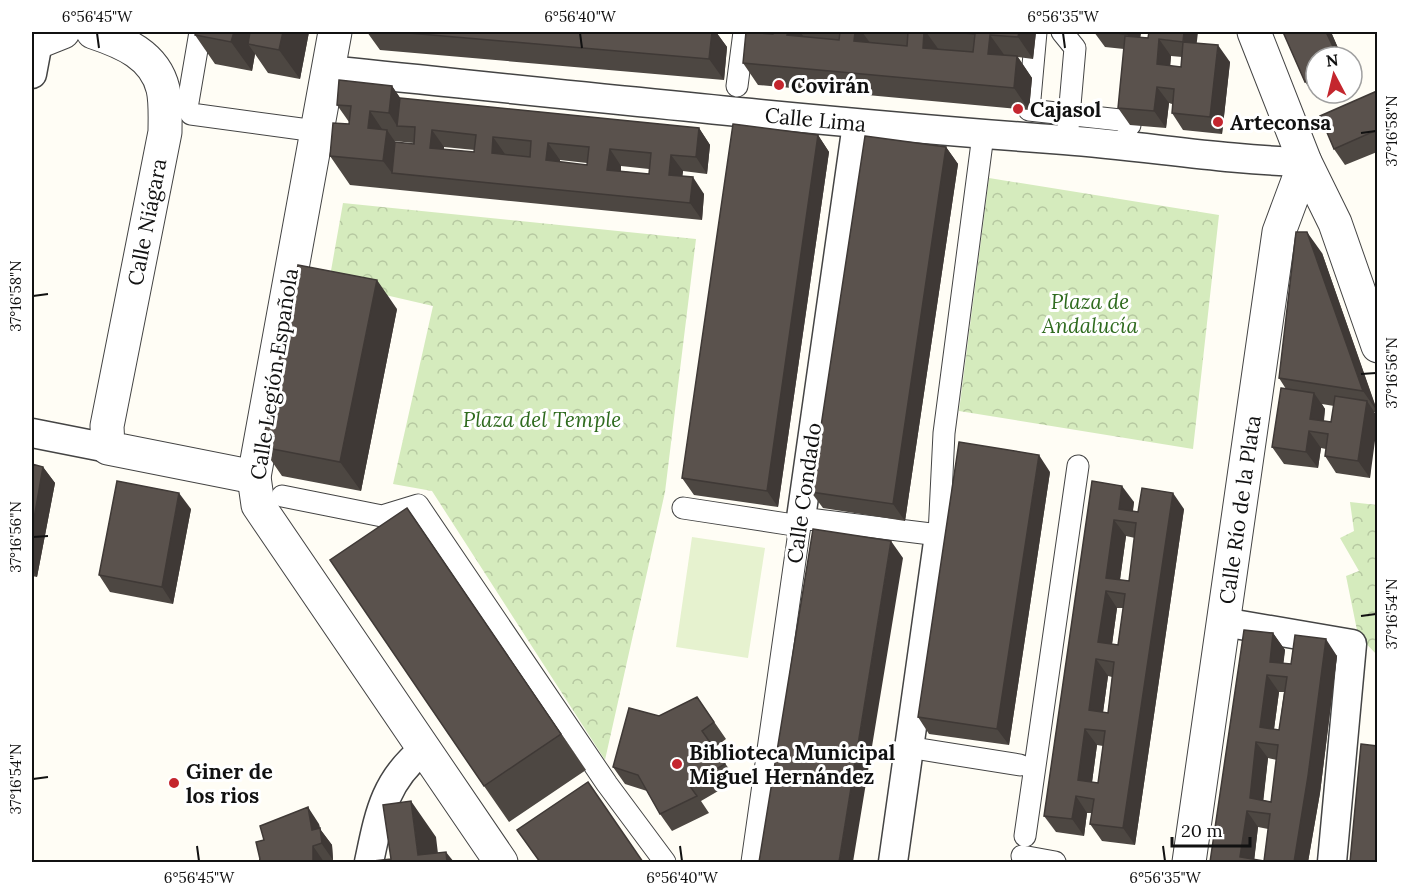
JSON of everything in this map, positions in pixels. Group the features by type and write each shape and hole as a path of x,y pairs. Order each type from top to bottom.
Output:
{"street":[{"name":"Calle Niágara","path":"93,32 123,42 148,59 163,88 165,132 107,426 108,448"},
{"path":"200,32 187,108 191,114 316,131"},
{"name":"Calle Legión Española","path":"335,32 254,477 258,505 501,862"},
{"path":"738,86 744,32"},
{"path":"1036,32 1029,110 1068,127 1120,120 1130,125 1136,72"},
{"path":"1062,32 1075,48 1068,127"},
{"path":"1254,32 1305,162 1335,223 1377,346"},
{"path":"32,74 44,38"},
{"name":"Calle Lima","path":"328,70 983,135 1068,127 1243,160 1305,162"},
{"name":"Calle Condado","path":"752,862 857,124"},
{"path":"893,862 939,535 944,433 983,135"},
{"name":"Calle Río de la Plata","path":"1189,862 1279,232 1305,162"},
{"path":"32,433 254,477"},
{"path":"1055,862 1024,846 1078,466"},
{"path":"282,496 382,516 418,505 607,784 665,862"},
{"path":"682,508 939,535"},
{"path":"1223,622 1352,644 1332,862"},
{"path":"369,862 381,808 404,765 424,749"},
{"path":"920,749 1020,765"}],"green space":[{"name":"Plaza de Andalucía","path":"989,178 1219,215 1193,449 959,411"},
{"name":"Plaza del Temple","path":"343,203 696,239 665,492 605,760 432,491 393,484 433,306 329,282"},
{"path":"1350,502 1377,505 1377,655 1358,635 1346,576 1359,571 1340,538 1354,531"},
{"path":"692,537 765,548 748,658 676,647"}],"building":[{"path":"196,32 234,32 231,42 195,35"},
{"path":"250,32 283,32 279,50 248,44"},
{"path":"397,32 712,32 709,59"},
{"path":"746,32 773,34 774,32 788,32 787,35 839,40 840,32 855,32 854,41 907,46 908,32 924,32 923,48 973,52 975,34 953,32 1019,32 1018,37 990,35 988,54 1017,56 1014,88 743,63"},
{"path":"1102,32 1127,32 1127,34"},
{"path":"1149,32 1184,32 1183,42 1218,45 1210,117 1172,113 1174,89 1157,87 1154,111 1118,108 1125,36 1148,38","holes":["1159,39 1183,42 1181,67 1157,64"]},
{"path":"1283,32 1326,32 1332,45 1304,45 1304,80"},
{"path":"339,80 392,86 389,113 370,111 368,128 387,130 383,161 330,156 333,123 349,124 351,106 337,105"},
{"path":"1377,91 1377,130 1334,149 1320,116 1345,105 1364,105 1364,97"},
{"path":"400,98 699,128 696,157 671,155 669,175 693,177 690,203 392,173 395,142 414,144 415,127 397,126","holes":["432,130 476,135 474,152 430,148","493,137 531,141 530,157 492,153","548,143 589,147 587,165 546,160","610,149 651,153 649,174 607,170"]},
{"path":"733,124 818,135 767,491 682,478"},
{"path":"865,136 946,147 893,504 811,492"},
{"path":"1296,232 1307,232 1363,391 1279,378"},
{"path":"298,265 377,280 340,462 262,447"},
{"path":"1281,388 1314,393 1310,419 1331,422 1335,396 1367,401 1358,461 1325,456 1328,434 1309,431 1306,452 1272,447"},
{"path":"959,442 1039,455 997,729 918,717"},
{"path":"32,464 43,467 32,530"},
{"path":"117,481 179,493 162,587 99,575"},
{"path":"1092,481 1122,486 1119,509 1138,512 1142,488 1173,493 1123,828 1090,824 1094,799 1076,796 1072,819 1044,816","holes":["1114,520 1136,523 1129,581 1106,578","1106,591 1125,594 1118,645 1098,642","1096,659 1114,662 1108,713 1089,710","1085,729 1105,731 1098,783 1078,780"]},
{"path":"407,508 561,734 484,786 330,560"},
{"path":"813,529 891,541 839,862 759,862"},
{"path":"1244,630 1273,633 1270,662 1291,664 1295,635 1326,639 1294,862 1210,862","holes":["1267,675 1287,677 1279,730 1260,727","1256,742 1278,745 1271,802 1250,798","1247,811 1270,814 1264,861 1240,857"]},
{"name":"Biblioteca Municipal Miguel Hernández","path":"697,697 714,722 702,731 725,764 689,785 697,796 660,814 638,775 613,767 629,708 659,716"},
{"path":"1361,744 1377,746 1377,862 1350,862"},
{"path":"588,782 643,862 540,862 517,830"},
{"path":"411,801 418,855 446,852 447,862 364,862 391,859 383,805"},
{"path":"308,807 312,830 320,828 322,843 313,846 313,862 259,862 256,842 264,840 260,826"}],"place":[{"name":"Covirán","path":"779,85"},
{"name":"Cajasol","path":"1018,109"},
{"name":"Arteconsa","path":"1218,122"},
{"name":"Biblioteca Municipal Miguel Hernández","path":"677,764"},
{"name":"Giner de los rios","path":"174,783"}]}
